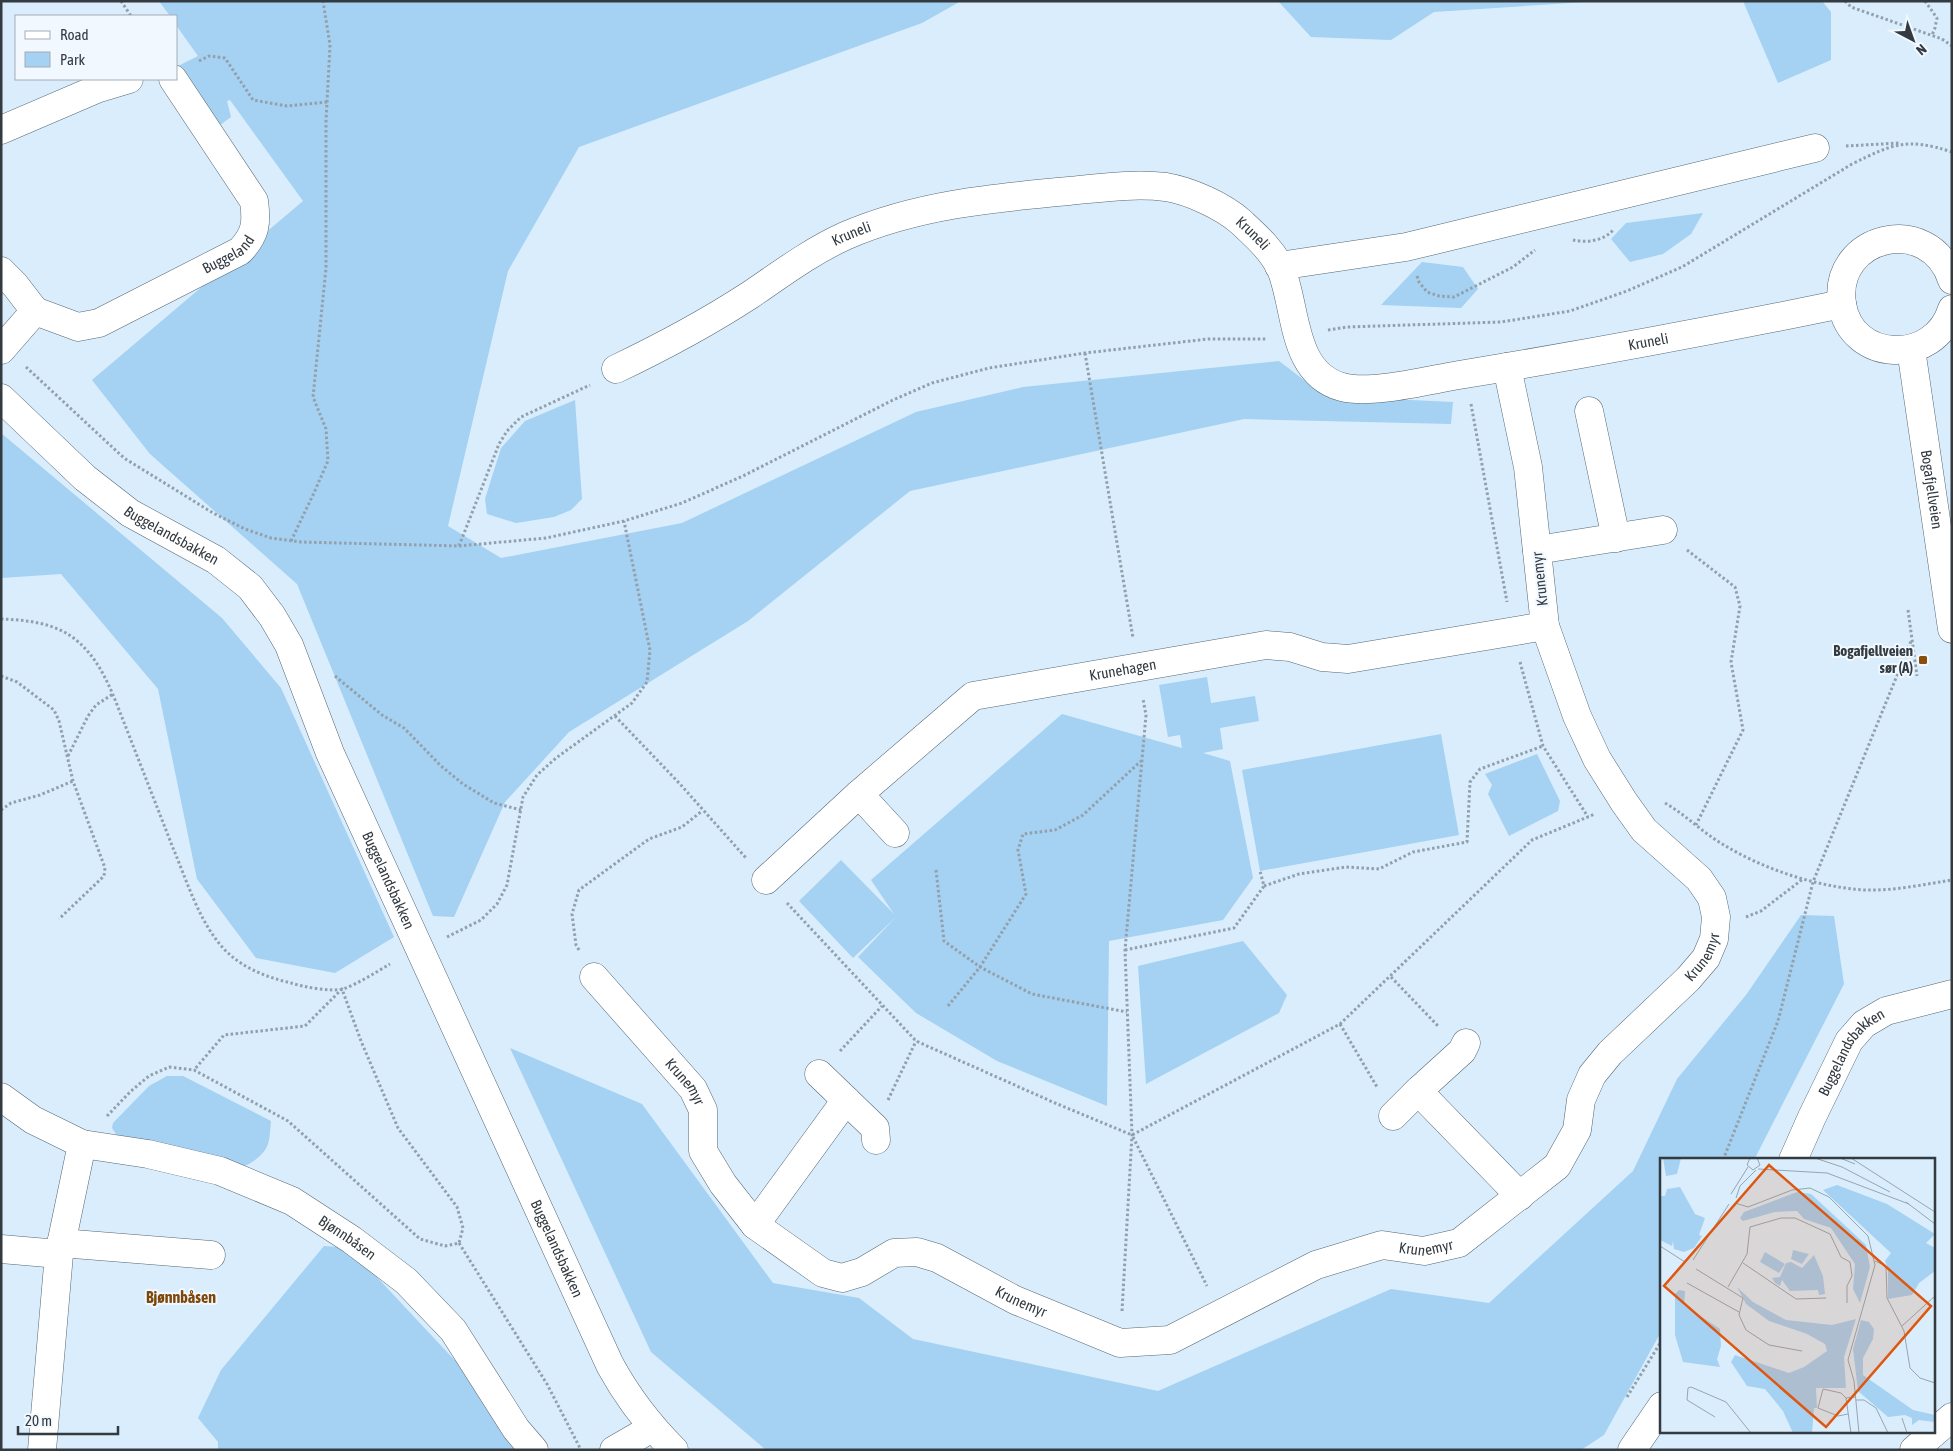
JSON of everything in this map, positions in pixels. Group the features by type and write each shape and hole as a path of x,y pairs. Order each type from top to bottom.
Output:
{"main road":[{"name":"Buggeland","path":"35,311 78,327 99,323 240,251 250,240 257,220 254,201 183,72"},
{"path":"1,130 99,88 126,80"},
{"path":"1279,266 1406,247 1815,148"},
{"name":"Kruneli","path":"616,369 666,345 714,318 804,257 842,237 884,220 932,208 993,198 1129,186 1168,187 1205,200 1234,216 1263,242 1279,266 1288,290 1297,335 1306,359 1320,376 1341,387 1369,390 1466,374 1842,304"},
{"path":"1952,280 1948,269 1938,254 1923,244 1906,239 1889,239 1872,244 1858,255 1847,270 1842,287 1842,304 1848,322 1860,336 1875,346 1893,351 1911,350 1927,343 1940,333 1949,319 1952,309"},
{"path":"1,271 15,285 35,311 3,349"},
{"name":"Bogafjellveien","path":"1911,350 1952,629"},
{"name":"Krunemyr","path":"594,976 693,1089 703,1110 703,1151 723,1184 755,1225 823,1273 842,1278 862,1272 894,1252 917,1252 937,1258 1015,1300 1120,1343 1170,1340 1316,1265 1382,1245 1424,1251 1459,1244 1557,1166 1577,1130 1581,1100 1592,1075 1610,1053 1688,979 1706,958 1714,939 1716,917 1712,898 1698,879 1644,830 1624,802 1598,760 1577,716 1545,626 1528,467 1507,367"},
{"name":"Buggelandsbakken","path":"1,398 85,478 130,513 216,560 250,587 272,616 289,645 330,753 610,1365 628,1398 652,1428 674,1450"},
{"path":"1589,411 1616,538"},
{"path":"1537,550 1663,530"},
{"name":"Krunehagen","path":"766,880 859,794 973,696 1266,645 1290,646 1322,657 1348,659 1545,626"},
{"path":"859,794 895,833"},
{"name":"Buggelandsbakken","path":"1794,1158 1850,1041 1864,1024 1886,1011 1952,994"},
{"path":"1394,1116 1464,1047"},
{"path":"818,1074 846,1100 876,1134"},
{"path":"1418,1091 1520,1196"},
{"name":"Bjønnbåsen","path":"1,1097 33,1120 82,1144 148,1154 220,1171 292,1201 352,1240 406,1281 453,1330 516,1429 534,1450"},
{"path":"755,1225 846,1100"},
{"path":"42,1450 60,1249 82,1144"},
{"path":"1,1249 60,1249 211,1255"},
{"path":"1632,1450 1660,1409"},
{"path":"1936,1431 1952,1417"},
{"path":"614,1450 652,1428"},
{"path":"1914,1450 1932,1434"}],"path":[{"path":"121,1 130,15"},
{"path":"291,541 328,461 326,429 313,397 326,268 327,102 330,45 323,1"},
{"path":"1844,1 1851,7 1932,35 1952,46"},
{"path":"1925,1 1937,18 1932,35"},
{"path":"183,72 209,56 225,58 253,100 287,106 327,102"},
{"path":"3,349 124,458 213,513 237,525 271,538 291,541 459,546 546,538 624,521 682,503 743,476 884,404 932,383 988,368 1085,353 1208,339 1258,340 1346,327 1501,322 1570,311 1627,291 1682,267 1852,164 1882,150 1907,143"},
{"path":"1815,148 1907,143 1930,145 1952,152"},
{"path":"1570,239 1596,241 1611,233 1617,223 1611,198"},
{"path":"1406,247 1419,282 1427,292 1439,296 1454,296 1513,267 1536,249"},
{"path":"1085,353 1146,715 1124,950 1132,1134 1120,1343"},
{"path":"459,546 499,444 507,431 521,417 589,386 616,369"},
{"path":"1466,374 1509,612"},
{"path":"447,937 481,920 496,904 507,885 523,797 537,775 556,758 632,703 647,682 650,650 624,521"},
{"path":"1663,530 1735,588 1740,606 1731,662 1743,730 1696,825"},
{"path":"1908,610 1917,676"},
{"path":"1,619 20,620 52,626 76,640 94,658 113,694 186,880 206,923 224,949 249,968 272,978 302,986 342,989"},
{"path":"1724,1158 1778,1021 1813,882 1912,641"},
{"path":"1517,653 1544,746 1588,817"},
{"path":"330,671 382,715 404,728 441,766 463,784 494,803 521,810"},
{"path":"1,676 17,682 54,710 59,721 74,782 106,868 104,876 59,919"},
{"path":"68,757 88,716 96,705 113,694"},
{"path":"615,716 916,1041 1046,1099 1132,1134 1221,1313"},
{"path":"1124,950 1234,928 1264,886 1299,874 1346,867 1379,869 1413,852 1467,842 1470,782 1480,769 1544,746"},
{"path":"948,1006 980,967 1026,894 1018,850 1022,834 1055,830 1083,815 1142,760"},
{"path":"1,810 11,802 40,795 74,782"},
{"path":"1660,800 1723,845 1759,863 1813,882 1854,890 1884,889 1952,880"},
{"path":"594,976 576,945 572,914 579,890 649,840 682,827 702,811"},
{"path":"1132,1134 1340,1024 1532,840 1604,811"},
{"path":"936,870 944,941 980,967 1032,994 1126,1012"},
{"path":"1260,871 1264,886"},
{"path":"1715,929 1762,911 1804,879"},
{"path":"194,1070 224,1035 305,1026 342,989 390,964"},
{"path":"1391,977 1464,1047"},
{"path":"342,989 361,1041 398,1128 457,1207 463,1228 459,1243 547,1384 581,1450"},
{"path":"818,1074 882,1006"},
{"path":"1340,1024 1394,1116"},
{"path":"876,1134 916,1041"},
{"path":"82,1144 131,1091 149,1076 169,1067 194,1070 288,1121 420,1239 445,1246 459,1243"},
{"path":"1623,1405 1660,1343"}],"green space":[{"path":"159,1 961,1 922,23 579,147 508,271 448,526 501,558 682,523 916,412 1023,387 1279,361 1325,396 1453,402 1451,424 1244,419 910,491 748,621 569,732 505,802 454,917 433,916 297,584 150,454 92,380 303,201 230,100 227,101 231,117 216,128 178,70 178,66 198,56 178,28 178,15 169,15"},
{"path":"1278,1 1601,1 1434,12 1391,40 1311,37"},
{"path":"1743,1 1822,1 1831,12 1831,60 1778,83"},
{"path":"1703,213 1691,234 1663,254 1630,262 1611,239 1626,223"},
{"path":"1422,262 1463,267 1478,289 1461,308 1381,305"},
{"path":"575,400 582,499 571,510 554,517 516,523 487,514 485,499 501,448 525,421"},
{"path":"1,433 222,618 281,688 394,937 335,973 256,958 197,879 158,689 61,574 1,578"},
{"path":"1207,677 1211,703 1255,696 1259,721 1220,728 1223,749 1203,753 1230,761 1253,878 1223,920 1109,941 1107,1106 997,1061 916,1013 858,957 896,917 853,958 799,901 841,860 894,914 871,880 1062,714 1182,748 1180,735 1168,737 1159,685"},
{"path":"1441,734 1459,835 1260,871 1242,770"},
{"path":"1537,754 1560,801 1558,811 1509,836 1488,794 1492,785 1485,774"},
{"path":"1801,915 1834,916 1844,984 1755,1158 1660,1158 1660,1334 1604,1435 1581,1450 766,1450 651,1352 510,1048 642,1104 773,1283 859,1298 913,1339 1158,1391 1391,1289 1489,1303 1633,1171 1677,1079 1746,995"},
{"path":"1243,941 1287,995 1279,1013 1146,1084 1138,966"},
{"path":"167,1076 183,1076 271,1121 269,1139 264,1152 249,1164 240,1166 188,1149 118,1137 112,1128 113,1123 149,1086"},
{"path":"324,1246 338,1247 373,1273 462,1368 518,1450 218,1450 218,1442 198,1418 221,1370"}],"place":[{"name":"Bogafjellveien sør (A)","path":"1923,660"}],"district":[{"name":"Bjønnbåsen","path":"181,1297"}]}
